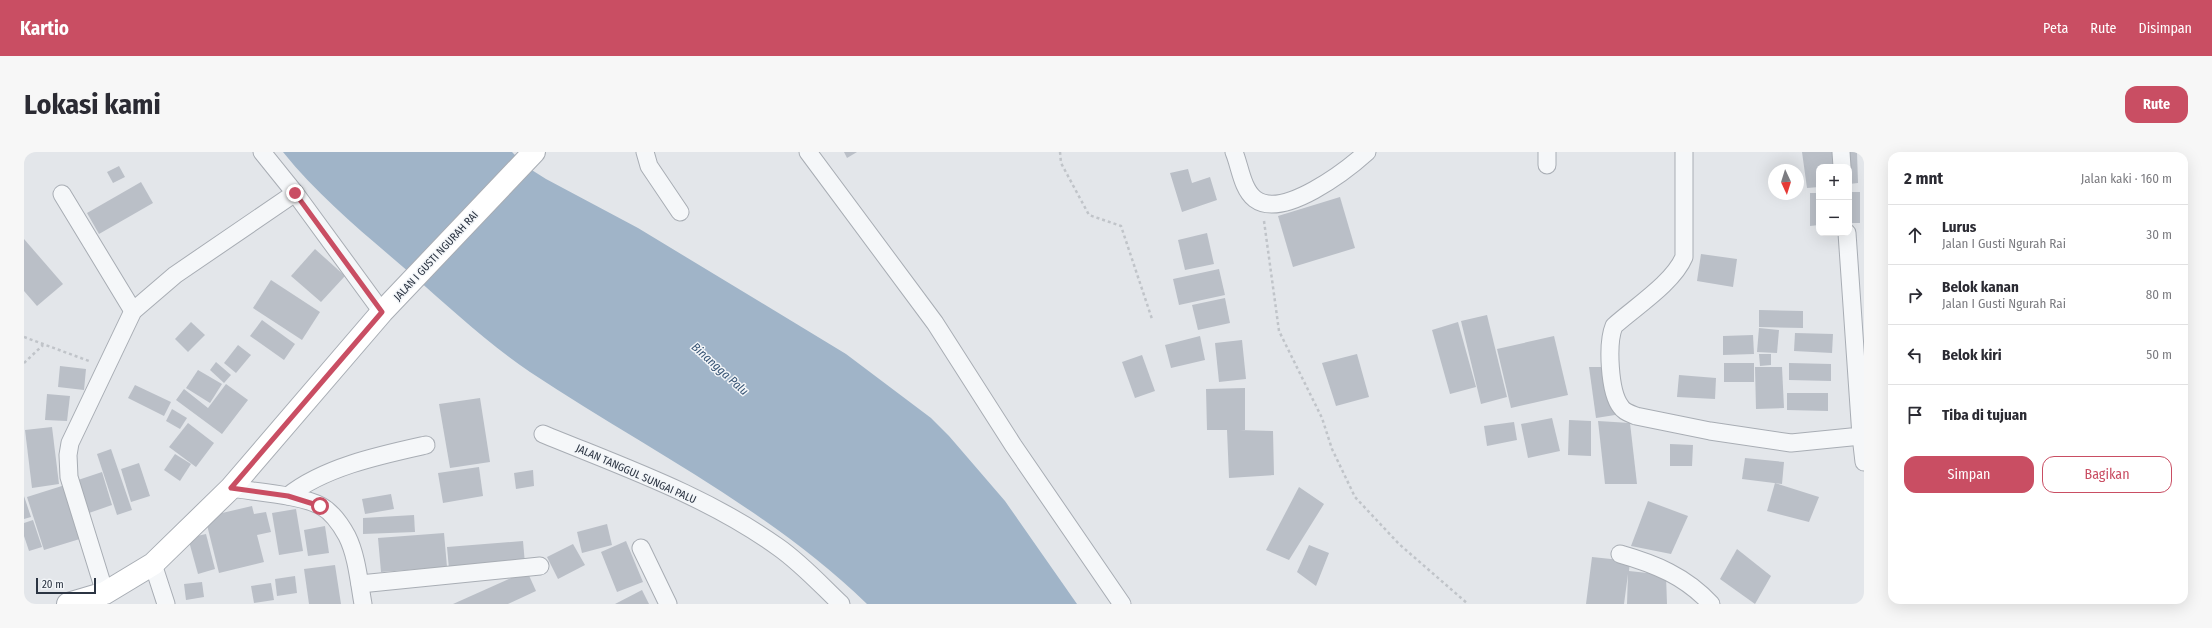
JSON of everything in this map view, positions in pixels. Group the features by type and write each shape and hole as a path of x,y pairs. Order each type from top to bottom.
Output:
{"main road":[{"name":"JALAN I GUSTI NGURAH RAI","path":"68,604 105,593 153,564 231,488 382,312 407,288 534,152"}],"street":[{"path":"262,152 295,193 382,312"},
{"path":"645,152 649,166 680,212"},
{"path":"808,152 935,323 1013,445 1122,604"},
{"path":"1234,152 1247,189 1254,198 1262,202 1275,202 1293,199 1316,191 1348,170 1367,152"},
{"path":"1684,152 1684,257 1681,265 1671,277 1614,326 1610,335 1614,390 1621,408 1636,416 1710,431 1792,443 1861,436"},
{"path":"1841,152 1842,164"},
{"path":"105,593 69,477 68,455 75,430 133,311 175,275 295,193"},
{"path":"62,194 133,311"},
{"path":"1847,236 1864,462"},
{"name":"JALAN TANGGUL SUNGAI PALU","path":"543,434 659,481 720,511 779,547 841,604"},
{"path":"288,496 316,477 394,452 426,445"},
{"path":"231,488 288,496 320,506 335,518 347,536 353,552 363,604"},
{"path":"642,548 668,604"},
{"path":"1620,554 1658,566 1679,576 1697,589 1711,604"},
{"path":"153,564 166,604"},
{"path":"360,584 540,566"}],"path":[{"path":"1060,152 1061,163 1089,215 1121,226 1152,319"},
{"path":"1262,202 1279,331 1322,418 1332,449 1355,496 1399,544 1468,604"},
{"path":"24,337 106,368"},
{"path":"24,363 43,345"}],"water":[{"name":"Binangga Palu","path":"283,152 512,152 527,167 546,179 638,228 846,354 931,418 949,436 1005,501 1077,604 867,604 829,570 789,538 747,509 704,480 573,400 514,361 468,324 344,216 312,185"}],"building":[{"path":"844,152 857,152 847,158"},
{"path":"1802,152 1857,152 1858,183 1852,184 1852,164 1816,164 1816,187 1807,188"},
{"path":"119,166 125,177 113,183 107,172"},
{"path":"1188,169 1192,183 1210,177 1217,200 1182,212 1170,173"},
{"path":"141,182 153,203 99,234 87,213"},
{"path":"1852,192 1860,192 1860,223 1852,223"},
{"path":"1810,193 1816,193 1816,225 1810,226"},
{"path":"1340,197 1355,248 1293,267 1278,216"},
{"path":"1207,233 1214,264 1185,270 1178,240"},
{"path":"24,239 63,284 37,306 24,291"},
{"path":"315,249 345,276 321,302 291,276"},
{"path":"1701,254 1737,259 1733,287 1697,281"},
{"path":"1219,269 1225,295 1179,305 1173,279"},
{"path":"271,280 320,312 302,340 253,308"},
{"path":"1225,298 1230,323 1198,330 1192,305"},
{"path":"1759,310 1803,311 1803,328 1759,327"},
{"path":"1487,315 1507,397 1481,404 1461,321"},
{"path":"262,320 295,344 284,360 250,336"},
{"path":"191,322 205,335 188,352 175,339"},
{"path":"1458,322 1476,387 1450,394 1432,330"},
{"path":"1759,328 1779,330 1777,353 1757,352"},
{"path":"1795,333 1833,334 1832,353 1794,351"},
{"path":"1753,335 1754,354 1723,355 1723,336"},
{"path":"1200,336 1205,360 1171,368 1165,345"},
{"path":"1554,336 1568,395 1511,408 1497,349"},
{"path":"1242,340 1246,379 1219,382 1215,343"},
{"path":"238,345 251,355 236,373 224,363"},
{"path":"1357,354 1369,397 1336,406 1322,363"},
{"path":"1759,354 1771,354 1771,365 1760,366"},
{"path":"1142,355 1155,391 1135,398 1122,362"},
{"path":"216,362 231,375 224,383 210,370"},
{"path":"1724,363 1754,363 1754,382 1724,382"},
{"path":"1789,363 1831,364 1831,381 1789,380"},
{"path":"60,366 86,369 84,390 58,387"},
{"path":"1589,367 1605,367 1615,415 1596,418"},
{"path":"1755,367 1782,367 1784,408 1756,409"},
{"path":"198,370 222,384 210,403 186,388"},
{"path":"1679,375 1716,378 1715,399 1677,397"},
{"path":"226,384 248,400 222,434 176,400 184,389 208,408"},
{"path":"135,385 171,402 164,416 128,398"},
{"path":"1245,388 1245,430 1239,430 1273,431 1274,475 1229,478 1227,430 1207,430 1206,389"},
{"path":"1787,393 1828,393 1828,411 1787,410"},
{"path":"47,394 70,396 67,421 45,420"},
{"path":"480,398 490,462 450,468 439,404"},
{"path":"172,409 187,418 180,429 166,421"},
{"path":"1552,418 1560,451 1528,458 1521,424"},
{"path":"1569,420 1591,421 1591,456 1568,455"},
{"path":"1598,421 1630,423 1637,484 1605,484"},
{"path":"1514,422 1517,440 1487,446 1484,426"},
{"path":"188,423 214,443 196,467 169,447"},
{"path":"52,427 59,484 32,488 25,430"},
{"path":"1670,444 1693,445 1692,466 1670,466"},
{"path":"111,449 132,510 117,515 97,454"},
{"path":"175,454 191,464 180,481 164,470"},
{"path":"1745,458 1784,462 1782,484 1742,479"},
{"path":"139,463 150,496 131,502 121,469"},
{"path":"479,467 483,496 443,503 438,473"},
{"path":"533,470 534,486 516,489 514,473"},
{"path":"102,472 112,505 89,513 78,480"},
{"path":"1775,483 1819,497 1809,522 1767,511"},
{"path":"65,485 83,538 44,550 27,497"},
{"path":"1299,487 1324,504 1289,560 1266,550"},
{"path":"391,494 394,509 365,514 362,499"},
{"path":"24,496 31,517 24,519"},
{"path":"1648,501 1688,516 1671,554 1631,546"},
{"path":"252,506 254,514 266,512 271,532 257,535 264,562 219,573 205,517"},
{"path":"296,509 303,551 279,555 272,513"},
{"path":"414,515 415,532 363,534 363,518"},
{"path":"33,520 42,547 29,551 24,536 24,523"},
{"path":"607,524 612,545 582,553 577,532"},
{"path":"325,526 329,553 308,556 304,530"},
{"path":"444,533 447,567 381,572 378,538"},
{"path":"206,534 215,569 198,574 188,538"},
{"path":"523,541 525,564 449,569 447,547"},
{"path":"626,541 643,582 617,592 601,552"},
{"path":"573,544 585,565 558,579 547,557"},
{"path":"1309,545 1329,553 1316,586 1297,572"},
{"path":"1737,549 1771,576 1755,604 1720,579"},
{"path":"1592,557 1630,561 1629,571 1666,575 1667,604 1627,604 1628,574 1624,604 1586,604"},
{"path":"335,565 341,604 309,604 304,569"},
{"path":"527,571 536,591 508,604 453,604"},
{"path":"295,576 297,593 277,596 275,579"},
{"path":"202,582 204,597 186,600 184,584"},
{"path":"271,583 274,600 254,603 251,586"},
{"path":"642,590 649,604 615,604"}],"route":[{"path":"295,193 382,312 231,488 288,496 320,506"}]}
